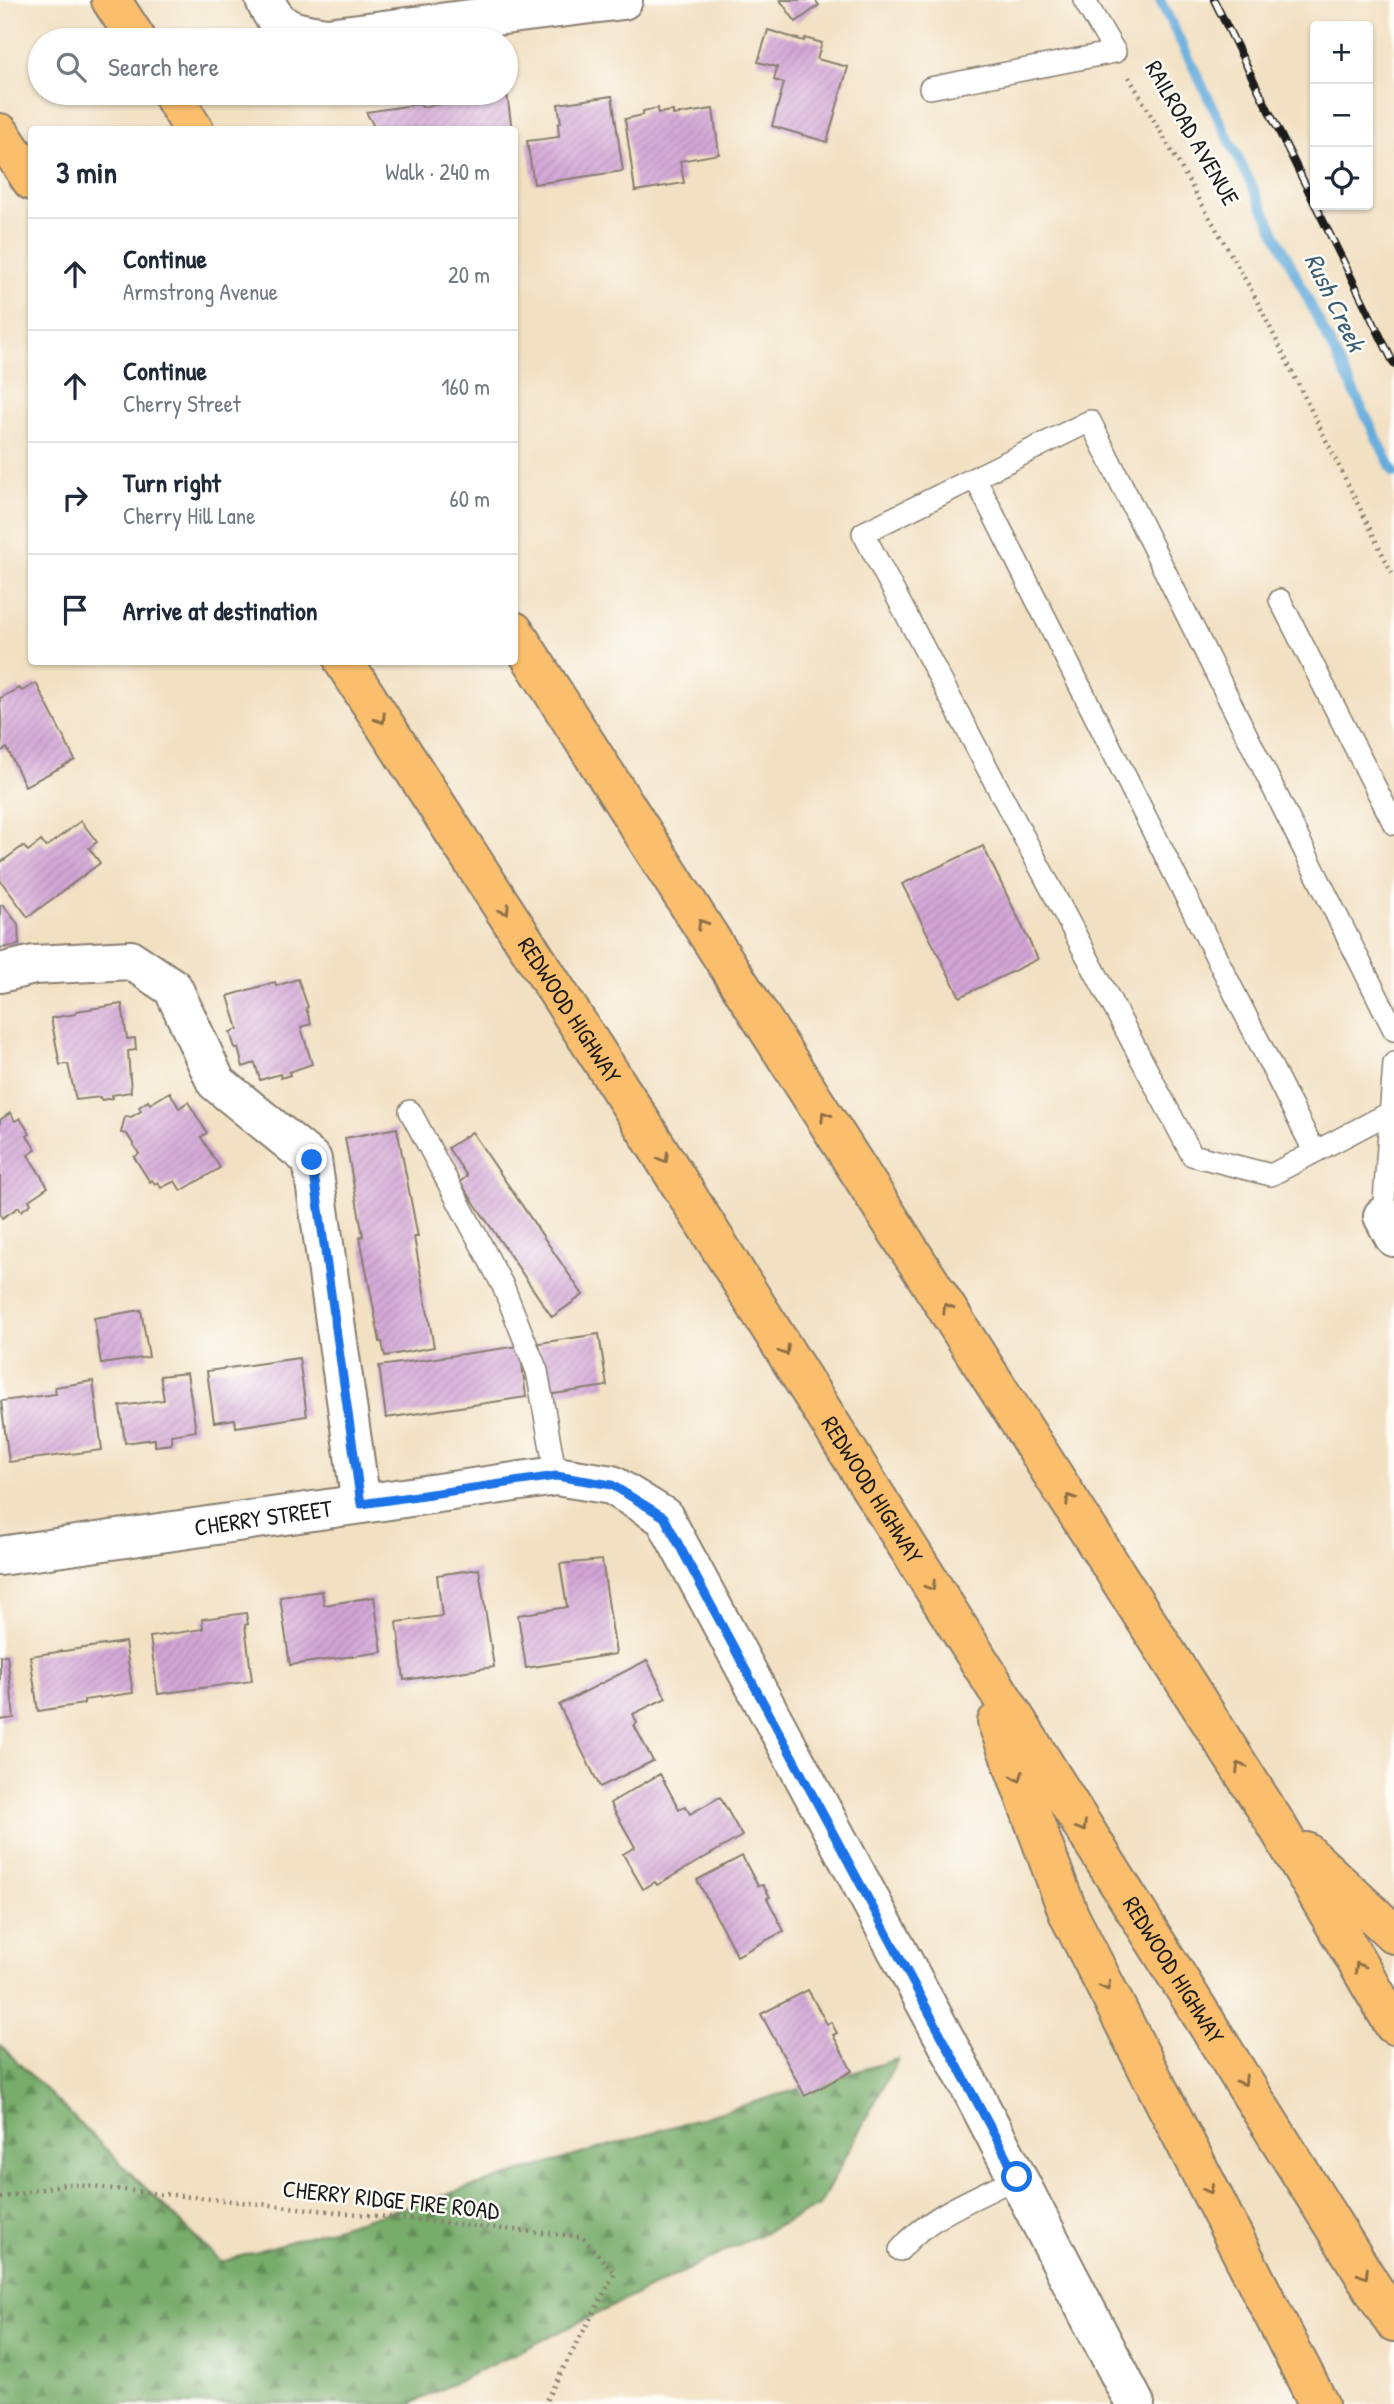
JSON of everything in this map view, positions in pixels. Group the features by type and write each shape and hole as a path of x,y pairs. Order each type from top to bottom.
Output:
{"highway":[{"path":"111,0 129,28"},
{"path":"178,105 191,126"},
{"path":"0,133 28,175"},
{"path":"518,637 1276,1824 1394,2025"},
{"name":"REDWOOD HIGHWAY","path":"346,665 628,1101 1394,2322"},
{"path":"968,1644 1069,1915 1319,2404"},
{"path":"1276,1824 1394,1934"}],"street":[{"path":"265,0 272,17 288,28"},
{"path":"399,28 623,0"},
{"path":"0,973 34,965 131,960 173,988 216,1082 312,1160 361,1504"},
{"name":"CHERRY STREET","path":"0,1556 556,1476 612,1485 664,1517 952,2052 1135,2404"}],"lane":[{"name":"RAILROAD AVENUE","path":"1084,0 1115,52"},
{"path":"930,88 1115,52"},
{"path":"1391,1112 1271,1175 1192,1155 863,533 1090,421 1394,1030"},
{"path":"975,478 1314,1152"},
{"path":"1280,600 1394,824"},
{"path":"1389,1227 1394,1063"},
{"path":"410,1111 503,1286 537,1371 556,1476"},
{"path":"900,2250 913,2235 937,2218 1017,2177"}],"path":[{"name":"RAILROAD AVENUE","path":"1115,52 1254,293 1394,577"},
{"name":"CHERRY RIDGE FIRE ROAD","path":"0,2198 65,2184 582,2237 615,2273 544,2404"}],"green space":[{"path":"0,2045 221,2262 898,2059 819,2206 411,2404 0,2404"}],"building":[{"path":"780,0 815,0 819,5 796,22"},
{"path":"768,30 804,41 805,38 822,43 817,59 848,67 827,142 772,126 784,83 774,80 777,67 758,62"},
{"path":"612,96 623,171 534,184 527,141 559,137 558,124 561,123 558,104"},
{"path":"413,105 509,105 511,126 374,126 366,112"},
{"path":"658,108 658,113 673,111 673,115 713,109 719,154 680,161 684,183 635,191 625,119"},
{"path":"36,683 75,760 25,786 7,748 0,752 0,698"},
{"path":"81,821 97,842 89,848 100,863 28,917 0,880 0,863 23,846 28,851 41,841 46,847"},
{"path":"983,846 1038,959 960,997 902,884"},
{"path":"0,905 3,905 18,924 19,945 0,948"},
{"path":"298,979 311,1024 301,1027 312,1064 289,1072 290,1075 281,1078 280,1074 260,1080 255,1063 243,1067 238,1048 235,1048 230,1032 238,1029 228,996 275,982 276,986"},
{"path":"122,1004 127,1039 135,1038 136,1050 128,1051 131,1092 101,1100 100,1097 76,1100 68,1064 60,1065 51,1018"},
{"path":"170,1092 179,1108 188,1102 207,1133 201,1137 220,1168 181,1191 175,1181 161,1188 158,1182 150,1182 134,1157 139,1154 127,1134 121,1133 125,1116 131,1117 141,1111 139,1107 148,1101 150,1104"},
{"path":"10,1113 15,1121 20,1118 30,1134 27,1136 36,1150 28,1155 48,1187 29,1200 31,1204 21,1211 19,1207 2,1218 0,1120"},
{"path":"397,1128 418,1237 414,1237 434,1347 385,1356 360,1237 363,1236 345,1138"},
{"path":"472,1132 583,1295 552,1317 460,1182 467,1176 448,1148"},
{"path":"141,1310 149,1357 101,1364 94,1318"},
{"path":"599,1334 607,1386 547,1395 539,1343"},
{"path":"520,1346 526,1397 386,1418 379,1366"},
{"path":"299,1358 307,1416 236,1427 235,1419 214,1422 207,1371"},
{"path":"187,1373 196,1431 171,1435 171,1444 155,1446 155,1439 125,1443 120,1406 164,1400 160,1376"},
{"path":"93,1381 102,1450 9,1462 1,1401 56,1394 55,1387"},
{"path":"602,1560 616,1654 526,1668 518,1615 567,1607 560,1564"},
{"path":"479,1569 494,1667 404,1680 397,1622 442,1616 437,1575"},
{"path":"322,1591 324,1605 374,1597 382,1652 290,1665 280,1597"},
{"path":"246,1613 252,1681 158,1694 150,1637 203,1629 202,1619"},
{"path":"125,1642 133,1693 84,1700 84,1704 38,1711 30,1656"},
{"path":"7,1655 14,1718 0,1720 0,1656"},
{"path":"647,1660 666,1698 633,1714 637,1723 634,1725 653,1761 600,1787 559,1705"},
{"path":"660,1774 679,1809 685,1806 690,1814 720,1797 742,1836 657,1885 655,1882 643,1889 623,1854 635,1847 610,1803"},
{"path":"742,1856 758,1886 763,1885 770,1897 767,1898 784,1931 737,1956 697,1880"},
{"path":"808,1990 827,2024 831,2022 837,2033 833,2035 852,2071 805,2096 761,2014"}],"waterway":[{"name":"Rush Creek","path":"1160,0 1394,473"}],"railway":[{"path":"1214,0 1394,364"}],"route":[{"path":"312,1160 361,1504 556,1476 612,1485 664,1517 1017,2177"}]}
